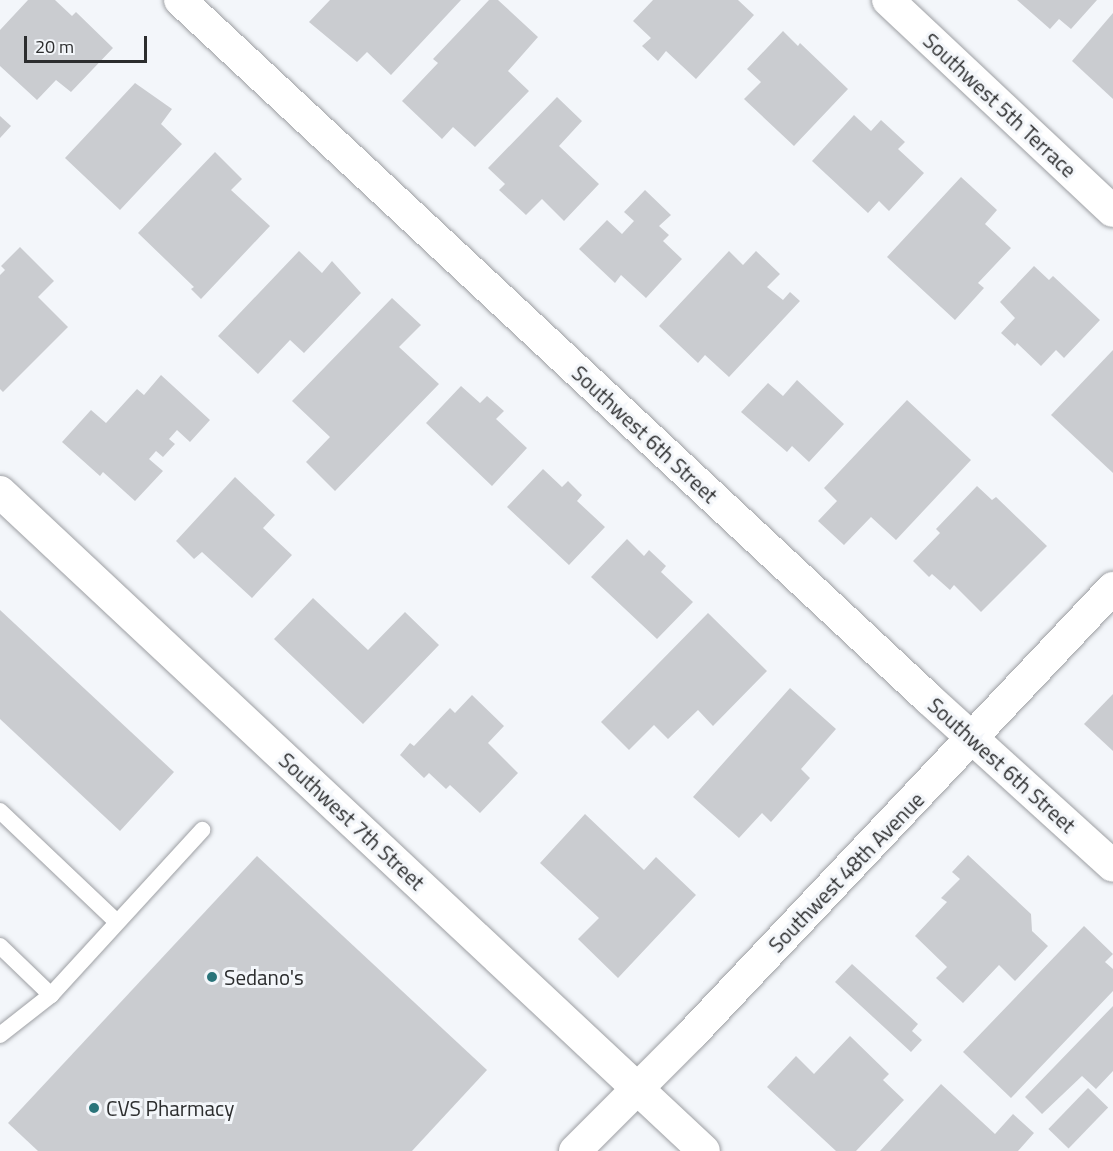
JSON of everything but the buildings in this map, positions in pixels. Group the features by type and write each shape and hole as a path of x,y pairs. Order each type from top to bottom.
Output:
{"street":[{"name":"Southwest 6th Street","path":"180,0 1113,866"},
{"name":"Southwest 5th Terrace","path":"888,0 1113,211"},
{"name":"Southwest 7th Street","path":"0,492 704,1151"},
{"name":"Southwest 48th Avenue","path":"575,1151 973,738 1113,588"}],"lane":[{"path":"0,811 117,922"},
{"path":"0,1035 51,995 202,830"},
{"path":"0,946 51,995"}],"place":[{"name":"Sedano's","path":"212,977"},
{"name":"CVS Pharmacy","path":"94,1108"}]}
